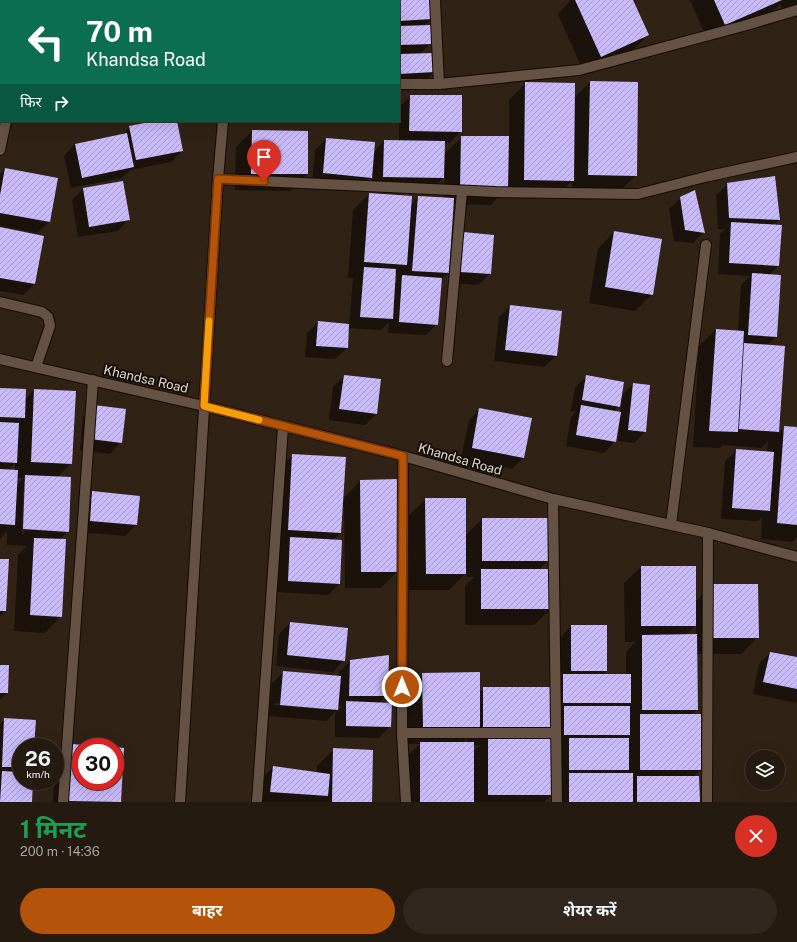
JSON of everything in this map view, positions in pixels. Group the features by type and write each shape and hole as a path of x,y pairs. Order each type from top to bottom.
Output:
{"street":[{"path":"435,0 439,84"},
{"path":"400,84 439,84 578,70 797,10"},
{"path":"0,150 6,122"},
{"path":"180,802 218,179 223,122"},
{"path":"218,179 462,191 638,194 709,176 797,157"},
{"path":"448,361 462,191"},
{"path":"670,525 706,246"},
{"path":"0,302 42,312 48,318 50,326 36,367"},
{"name":"Khandsa Road","path":"0,359 204,406 403,456 553,499 708,533 797,557"},
{"path":"63,802 93,380"},
{"path":"257,802 283,427"},
{"path":"403,456 402,733 406,802"},
{"path":"553,499 557,802"},
{"path":"707,802 708,533"},
{"path":"402,733 556,733"}],"building":[{"path":"400,0 431,0 432,19 400,21"},
{"path":"575,0 633,0 649,35 601,57"},
{"path":"714,0 782,0 725,25"},
{"path":"431,25 432,44 400,45 400,26"},
{"path":"434,53 435,72 400,74 400,54"},
{"path":"590,81 638,82 637,176 588,175"},
{"path":"525,82 575,83 574,181 524,180"},
{"path":"410,95 462,95 462,132 409,131"},
{"path":"150,122 177,122 183,151 136,160 129,126"},
{"path":"252,130 308,131 308,174 251,174"},
{"path":"127,133 134,167 82,178 75,144"},
{"path":"461,136 509,136 508,189 460,188"},
{"path":"326,138 375,142 372,178 323,173"},
{"path":"384,140 445,141 444,178 383,177"},
{"path":"5,168 58,178 50,222 0,213 0,195"},
{"path":"775,176 780,220 729,218 727,183"},
{"path":"123,181 130,220 89,227 83,188"},
{"path":"695,190 705,233 685,230 680,197"},
{"path":"369,193 412,196 407,265 364,262"},
{"path":"418,196 454,198 449,273 412,271"},
{"path":"731,222 782,225 779,266 729,263"},
{"path":"0,227 44,236 35,284 0,278"},
{"path":"614,231 662,239 653,295 605,287"},
{"path":"463,232 494,235 491,274 460,272"},
{"path":"364,267 396,269 393,319 360,317"},
{"path":"752,273 781,275 777,337 748,335"},
{"path":"402,275 442,278 438,325 399,322"},
{"path":"510,305 562,311 557,356 505,350"},
{"path":"318,321 349,324 348,348 316,346"},
{"path":"716,329 744,331 738,432 709,431"},
{"path":"744,343 785,346 779,432 739,429"},
{"path":"344,375 381,379 377,414 339,409"},
{"path":"586,375 624,382 620,407 582,400"},
{"path":"633,383 650,385 646,432 628,430"},
{"path":"0,388 26,389 25,418 0,417"},
{"path":"34,389 76,391 72,464 31,462"},
{"path":"94,405 126,409 122,443 90,439"},
{"path":"581,405 621,412 616,442 576,435"},
{"path":"479,408 532,418 524,458 472,448"},
{"path":"0,422 19,423 17,463 0,462"},
{"path":"784,426 797,427 797,525 777,523"},
{"path":"736,449 774,452 770,511 732,508"},
{"path":"292,454 346,457 341,533 288,530"},
{"path":"0,469 18,470 15,525 0,524"},
{"path":"25,475 71,477 69,532 23,529"},
{"path":"398,479 399,572 361,572 360,480"},
{"path":"92,491 140,496 137,525 90,521"},
{"path":"425,498 466,498 466,574 426,574"},
{"path":"482,518 549,518 549,561 482,561"},
{"path":"290,537 342,540 340,584 288,581"},
{"path":"34,538 66,539 62,617 30,615"},
{"path":"0,559 9,559 6,611 0,611"},
{"path":"641,566 696,566 696,626 641,626"},
{"path":"481,569 552,569 552,609 481,609"},
{"path":"712,584 758,584 759,638 712,638"},
{"path":"290,622 348,628 345,661 287,655"},
{"path":"571,625 607,625 607,671 571,671"},
{"path":"697,634 698,710 642,710 642,635"},
{"path":"770,652 797,657 797,689 763,682"},
{"path":"389,655 388,696 349,696 350,660"},
{"path":"0,665 9,665 8,693 0,693"},
{"path":"283,671 341,676 338,710 280,705"},
{"path":"480,672 480,727 423,727 422,673"},
{"path":"563,674 631,674 631,703 563,703"},
{"path":"483,687 554,687 554,729 483,729"},
{"path":"346,701 392,703 391,727 346,726"},
{"path":"564,706 630,706 630,735 564,735"},
{"path":"640,714 701,714 701,770 640,770"},
{"path":"4,718 36,720 35,738 12,738 12,767 2,767"},
{"path":"552,735 552,795 488,795 488,736"},
{"path":"569,738 629,738 629,770 569,770"},
{"path":"420,742 474,742 474,802 420,802"},
{"path":"72,744 72,790 122,790 121,802 68,801"},
{"path":"333,748 373,750 372,802 332,802"},
{"path":"273,766 330,774 328,796 270,792"},
{"path":"2,771 12,772 12,790 33,790 32,802 0,802"},
{"path":"569,773 633,773 633,802 569,802"},
{"path":"637,776 699,776 700,802 637,802"}],"slow traffic":[{"path":"209,321 204,406 259,420"}],"route":[{"path":"264,181 218,179 204,406 403,456 402,687"}]}
